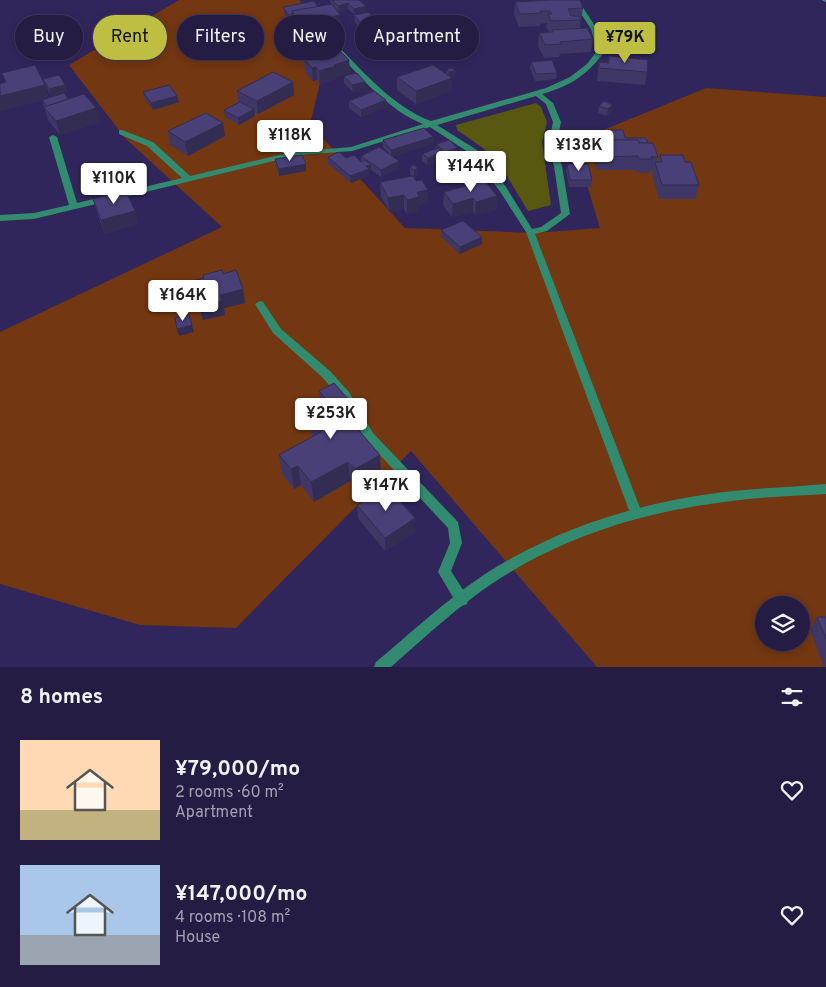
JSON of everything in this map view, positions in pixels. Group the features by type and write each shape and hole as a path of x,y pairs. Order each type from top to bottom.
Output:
{"street":[{"path":"0,218 34,216 292,155 352,149 536,93 573,79 590,66 601,51 594,30 575,0"},
{"path":"345,56 373,86 415,118 431,124 474,152 503,189 530,232 636,513"},
{"path":"530,232 544,229 566,214 552,147 557,122 549,104 536,93"},
{"path":"122,132 150,144 189,180"},
{"path":"53,137 74,207"},
{"path":"265,138 292,155"},
{"path":"260,304 277,332 326,374 345,395 369,436 454,526 456,543 444,572 462,600"},
{"path":"381,667 462,600 505,569 560,539 636,513 709,499 826,489"}],"shaded area":[{"path":"179,0 299,0 311,15 274,15 274,60 324,60 310,124 405,228 534,233 600,228 574,142 706,88 826,97 826,667 597,667 411,451 236,628 140,625 0,584 0,332 222,227 125,138 69,65 77,60 83,60 83,57 93,51 93,60 167,60 167,15 154,15"},
{"path":"536,103 541,107 547,122 542,142 551,205 528,211 507,176 483,148 457,130 456,125"}],"building":[{"path":"332,0 359,0 366,6 354,9 348,3 338,6"},
{"path":"580,0 583,8 568,9 571,16 579,16 581,20 551,21 548,14 552,14 550,11 520,14 515,2"},
{"path":"314,1 318,7 292,11 293,15 288,15 283,7"},
{"path":"332,4 340,15 295,15 292,11"},
{"path":"369,12 371,15 355,16 354,15"},
{"path":"587,28 593,39 560,42 561,44 545,45 539,33 553,32 552,30"},
{"path":"345,56 349,60 319,71 316,67 312,68 305,60 345,60"},
{"path":"609,56 648,60 647,72 599,68 599,62 609,63"},
{"path":"552,60 557,73 536,74 531,62"},
{"path":"35,65 45,85 0,96 0,84 6,82 2,73"},
{"path":"433,65 452,78 416,91 397,77"},
{"path":"453,68 455,71 449,72 447,69"},
{"path":"273,72 293,82 257,101 237,91"},
{"path":"357,73 365,82 352,85 344,76"},
{"path":"59,75 65,85 49,89 43,79"},
{"path":"169,85 177,96 151,103 143,92"},
{"path":"374,91 386,100 361,110 349,101"},
{"path":"64,93 68,99 47,106 42,100"},
{"path":"84,94 96,108 56,121 44,107"},
{"path":"604,101 613,105 608,109 599,106"},
{"path":"240,102 254,109 238,118 224,110"},
{"path":"206,113 223,123 185,142 168,131"},
{"path":"424,128 433,137 391,150 383,140"},
{"path":"610,130 623,130 625,138 646,138 648,143 639,143 638,140 603,140 602,138 612,137"},
{"path":"449,140 457,148 444,152 437,144"},
{"path":"595,140 638,140 639,143 653,143 658,157 639,159 638,156 599,157"},
{"path":"379,147 399,161 381,170 361,156"},
{"path":"438,148 442,152 428,158 422,154"},
{"path":"339,152 346,158 354,155 361,162 365,160 371,165 366,166 369,169 350,176 328,157"},
{"path":"302,155 306,164 279,169 275,159"},
{"path":"660,155 683,155 685,162 691,162 699,185 662,185 655,162 662,162"},
{"path":"567,164 588,164 592,180 570,180"},
{"path":"414,165 418,168 414,170 410,167"},
{"path":"413,176 416,181 422,180 428,190 417,192 419,197 407,200 404,195 388,198 380,182"},
{"path":"485,181 497,196 476,202 473,198 453,204 444,192"},
{"path":"126,191 135,211 101,220 93,199"},
{"path":"463,221 482,237 460,247 441,230"},
{"path":"222,270 223,274 236,270 243,289 220,295 222,301 200,307 195,292 190,293 187,282 204,278 203,275"},
{"path":"189,315 192,325 177,329 175,318"},
{"path":"334,383 349,400 338,406 380,455 355,469 348,462 311,482 298,466 291,469 279,455 321,432 310,419 320,414 312,405 325,398 319,391"},
{"path":"387,487 415,518 385,538 357,505"},
{"path":"817,617 826,617 826,639"}]}
